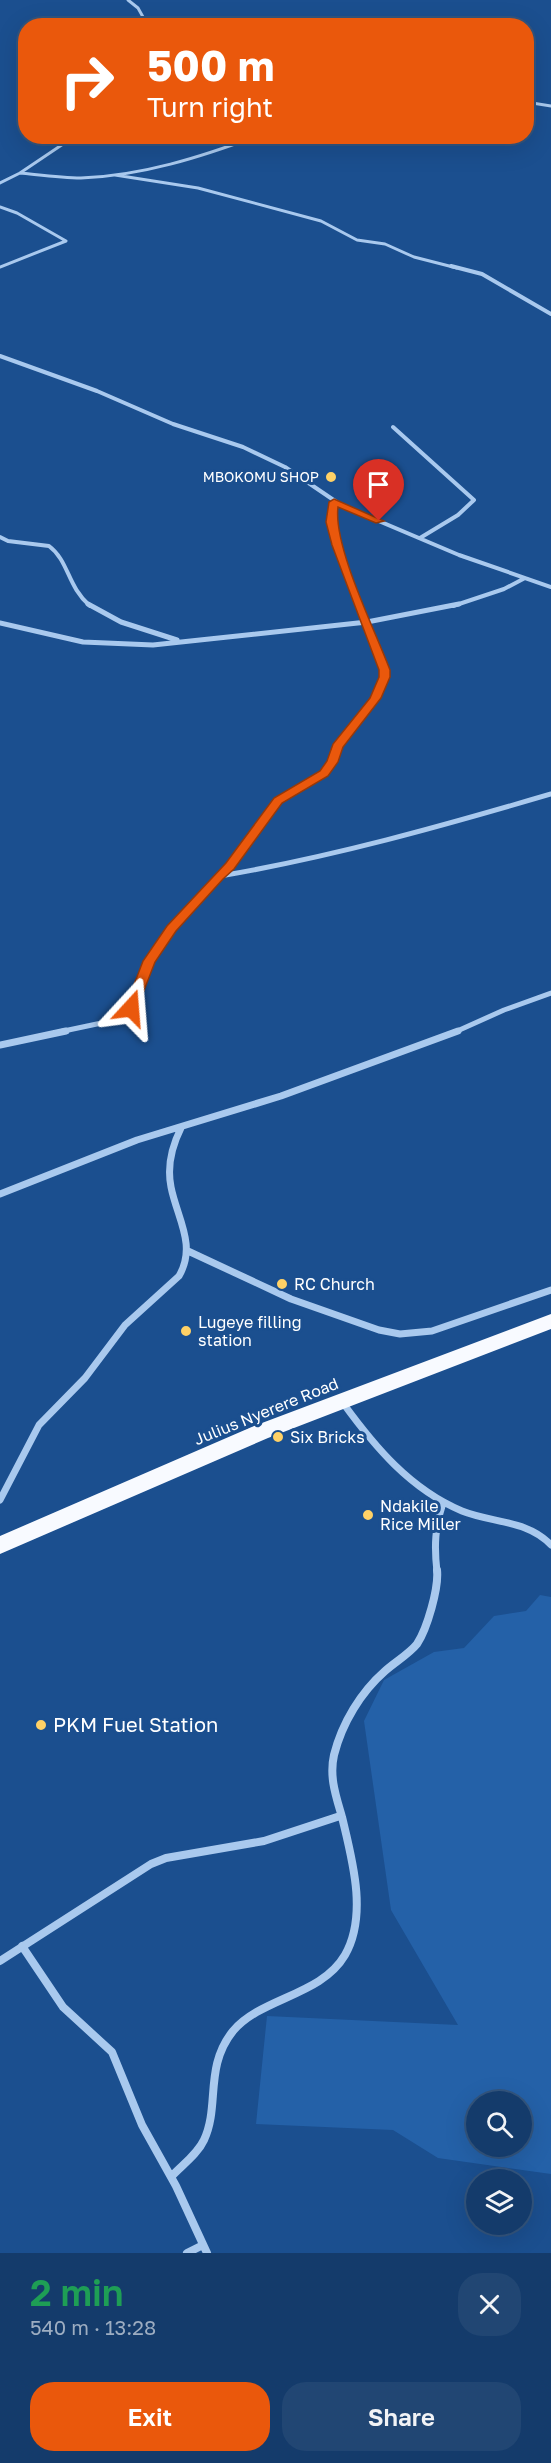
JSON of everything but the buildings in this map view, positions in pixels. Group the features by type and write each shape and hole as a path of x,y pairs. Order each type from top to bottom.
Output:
{"highway":[{"name":"Julius Nyerere Road","path":"0,1545 261,1432 551,1321"}],"street":[{"path":"128,0 138,8 144,18"},
{"path":"534,103 551,106"},
{"path":"0,183 20,173 63,144"},
{"path":"20,173 79,178 115,175 197,158 235,144"},
{"path":"115,175 198,188 321,222 357,240 390,246 414,257 482,274 551,314"},
{"path":"0,207 17,213 66,241 0,267"},
{"path":"0,356 97,392 173,424 243,447 285,467 334,502 440,548 551,587"},
{"path":"393,427 474,500 472,505 420,538"},
{"path":"0,1045 111,1021 131,1008 149,961 171,928 230,866 278,801 324,773 333,762 337,746 375,698 385,670 337,545 331,522 334,502"},
{"path":"0,537 8,541 49,546 55,549 64,564 75,592 88,603 142,633 186,642"},
{"path":"0,624 83,642 106,641 142,646 367,621 456,605 504,589 525,578"},
{"path":"218,876 274,867 438,827 551,794"},
{"path":"0,1194 137,1140 281,1096 438,1040 504,1010 551,993"},
{"path":"0,1500 39,1425 85,1378 125,1325 179,1276 186,1266 188,1251 186,1237 176,1209 170,1178 174,1140 182,1128"},
{"path":"188,1251 291,1299 379,1330 399,1334 432,1331 551,1290"},
{"path":"342,1401 383,1454 401,1472 443,1503 483,1518 532,1529 540,1533 551,1545"},
{"path":"171,2177 204,2141 220,2055 233,2032 253,2014 286,2000 314,1983 335,1968 346,1954 355,1929 355,1880 331,1777 331,1761 339,1741 370,1686 416,1645 422,1636 438,1580 434,1543 436,1524 443,1503"},
{"path":"0,1961 143,1868 166,1858 264,1841 340,1816"},
{"path":"21,1946 67,2012 112,2052 142,2126 171,2177 205,2249 187,2253"}],"shaded area":[{"path":"540,1595 551,1597 551,2174 532,2171 532,2169 516,2169 438,2158 393,2130 256,2124 267,2016 458,2025 391,1910 364,1721 384,1680 434,1652 464,1648 494,1616 526,1611"}],"place":[{"name":"MBOKOMU SHOP","path":"331,477"},
{"name":"RC Church","path":"282,1284"},
{"name":"Lugeye filling station","path":"186,1331"},
{"name":"Six Bricks","path":"278,1437"},
{"name":"Ndakile Rice Miller","path":"368,1515"},
{"name":"PKM Fuel Station","path":"41,1725"}],"route":[{"path":"131,1008 149,961 171,928 230,866 278,801 324,773 333,762 337,746 375,698 385,670 337,545 331,522 334,502 379,521"}]}
